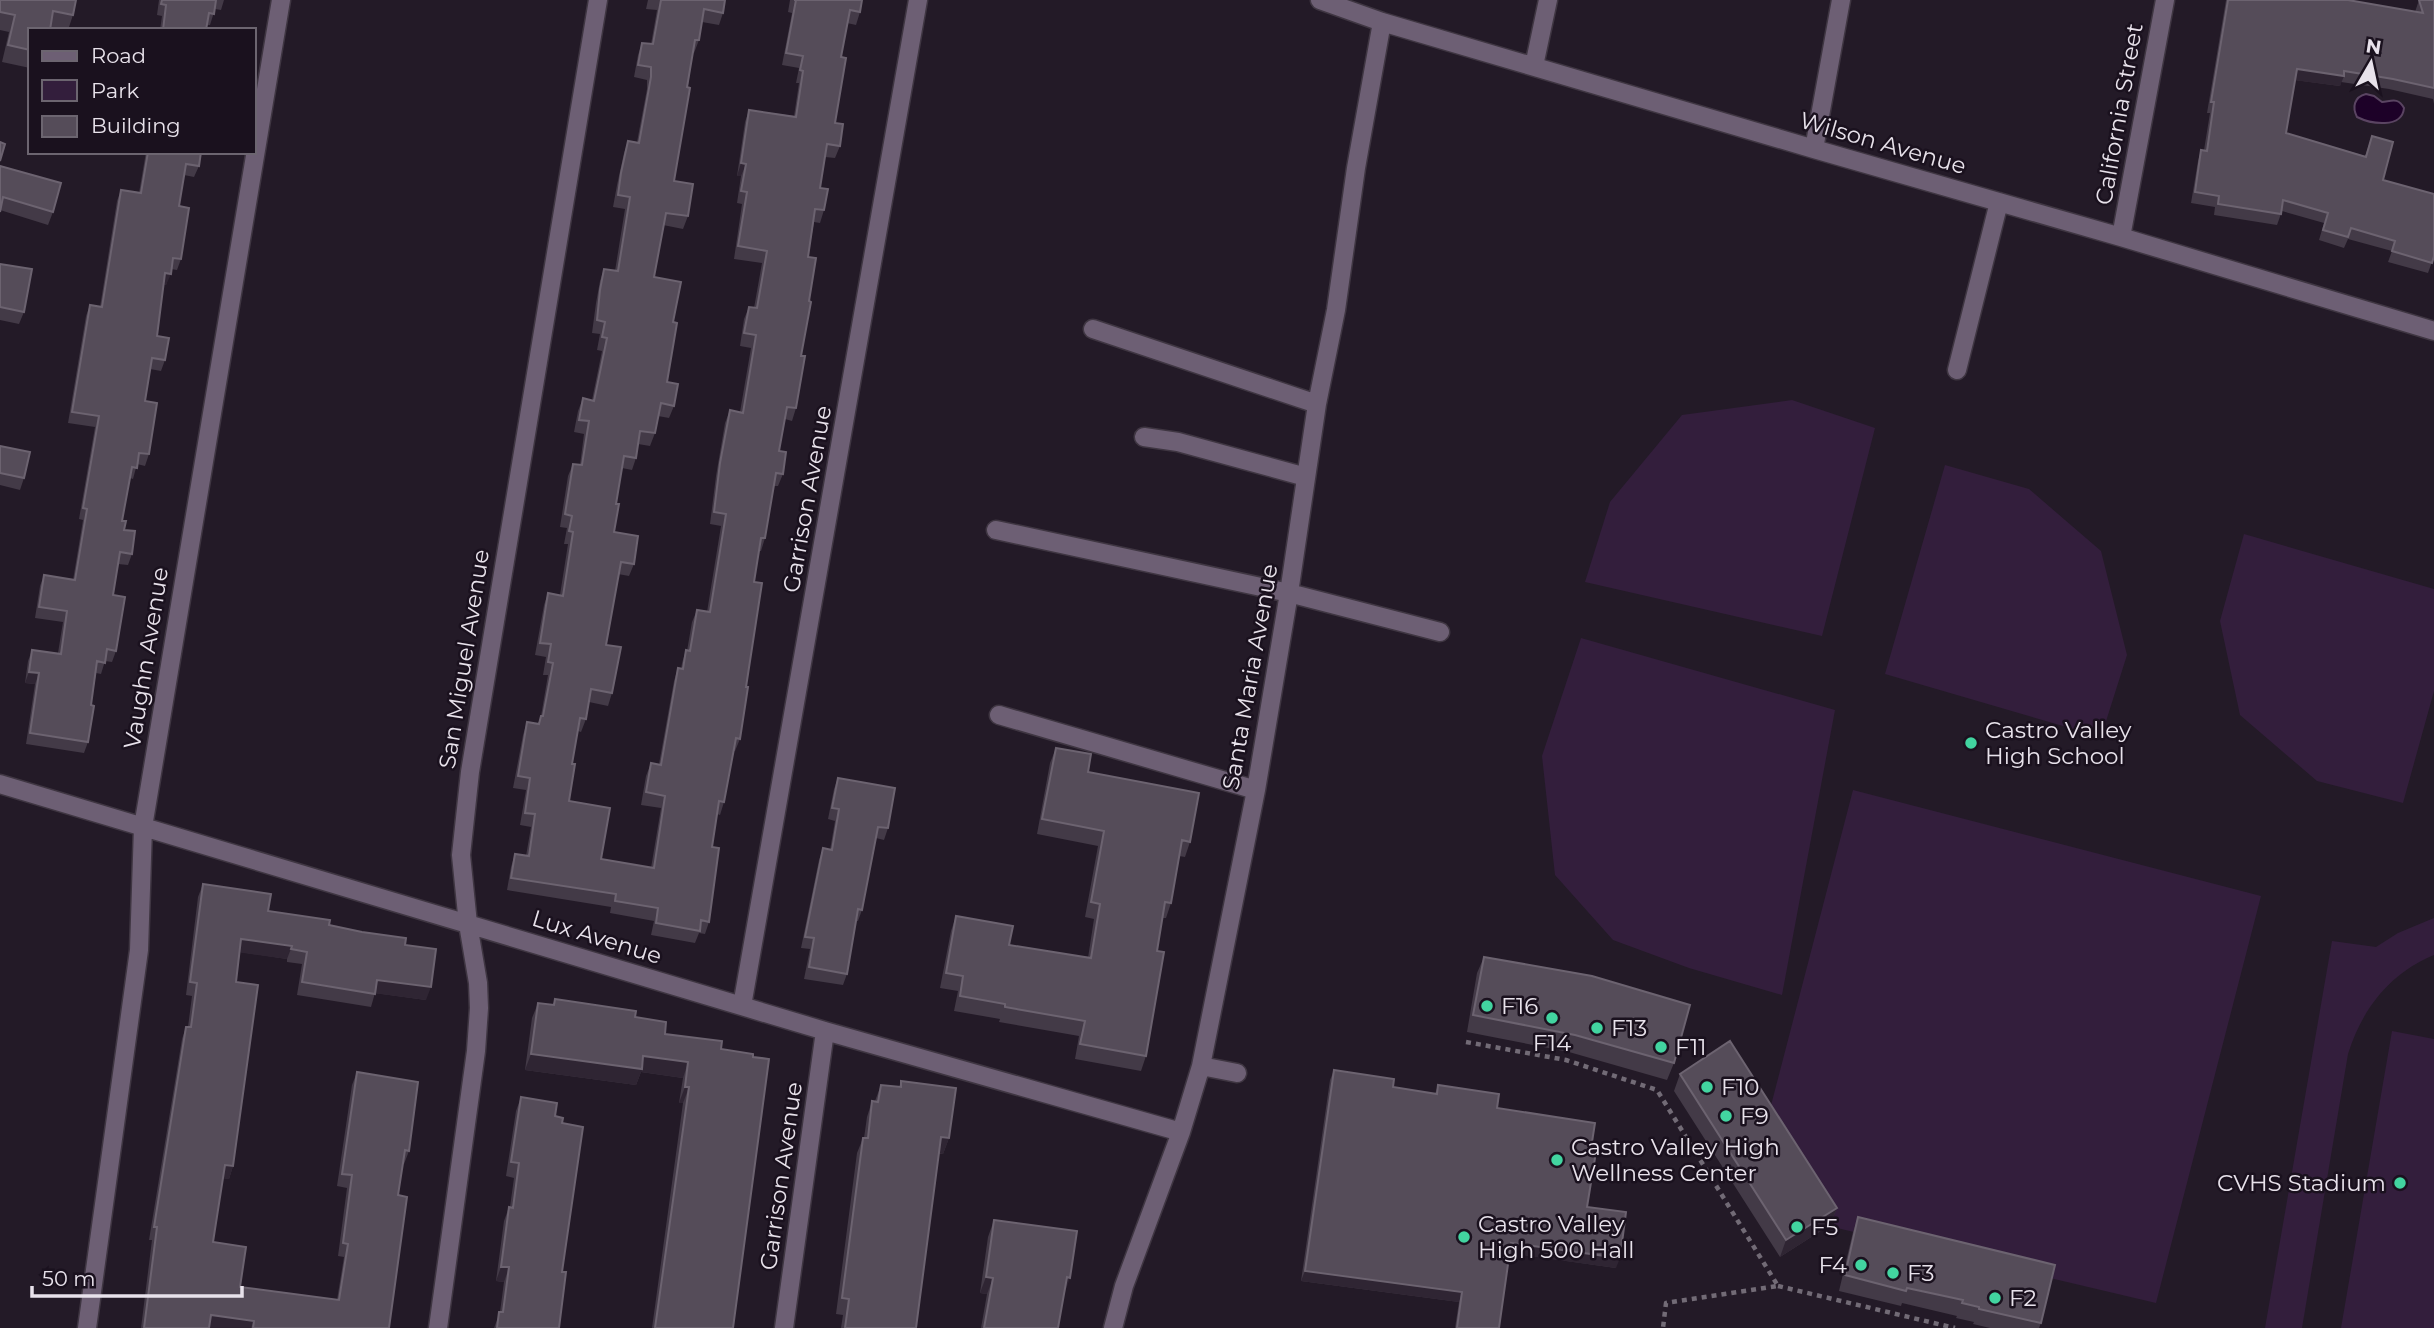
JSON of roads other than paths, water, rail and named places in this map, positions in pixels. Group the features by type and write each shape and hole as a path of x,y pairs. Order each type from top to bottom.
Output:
{"street":[{"name":"Vaughn Avenue","path":"256,150 281,0"},
{"name":"San Miguel Avenue","path":"438,1328 478,1029 478,983 468,924 461,855 470,772 598,0"},
{"name":"Garrison Avenue","path":"742,1006 918,0"},
{"name":"Wilson Avenue","path":"1320,0 1382,22 2434,331"},
{"path":"1534,66 1548,0"},
{"path":"1814,149 1841,0"},
{"name":"California Street","path":"2121,237 2165,0"},
{"name":"Santa Maria Avenue","path":"1113,1328 1124,1286 1181,1132 1201,1066 1256,790 1290,593 1317,404 1336,310 1356,168 1382,22"},
{"name":"Vaughn Avenue","path":"87,1328 139,950 143,827 255,154"},
{"path":"1957,370 1999,202"},
{"path":"1093,329 1317,404"},
{"path":"1144,437 1178,442 1306,478"},
{"path":"996,530 1290,593 1440,632"},
{"path":"999,715 1256,790"},
{"name":"Lux Avenue","path":"0,784 825,1031 1181,1132"},
{"name":"Garrison Avenue","path":"784,1328 825,1031"},
{"path":"1201,1066 1237,1073"}],"place":[{"name":"Castro Valley High School","path":"1971,743"},
{"name":"F16","path":"1487,1006"},
{"name":"F14","path":"1552,1018"},
{"name":"F13","path":"1597,1028"},
{"name":"F11","path":"1661,1047"},
{"name":"F10","path":"1707,1087"},
{"name":"F9","path":"1726,1116"},
{"name":"Castro Valley High Wellness Center","path":"1557,1160"},
{"name":"CVHS Stadium","path":"2400,1183"},
{"name":"F5","path":"1797,1227"},
{"name":"Castro Valley High 500 Hall","path":"1464,1237"},
{"name":"F4","path":"1861,1265"},
{"name":"F3","path":"1893,1273"},
{"name":"F2","path":"1995,1298"}]}
